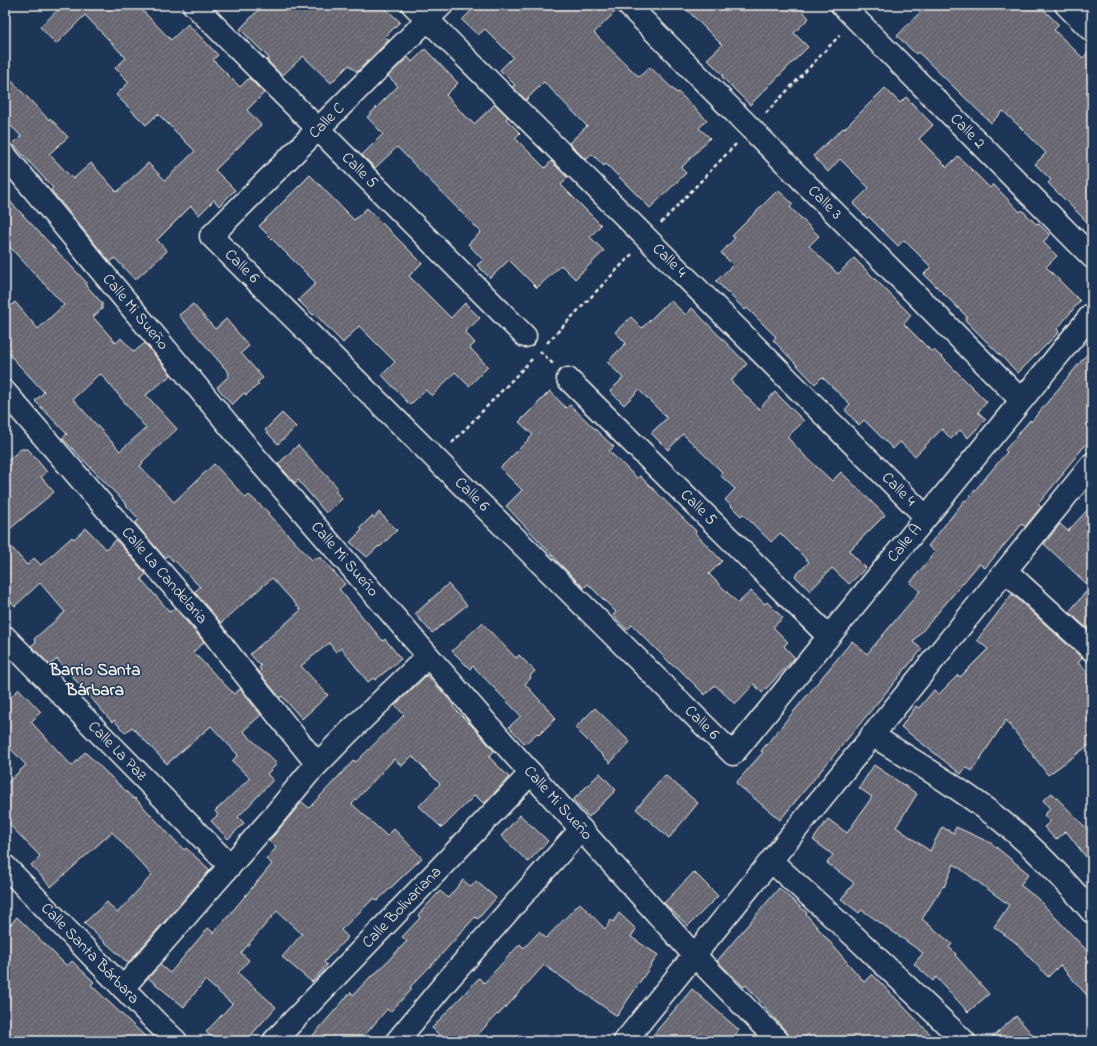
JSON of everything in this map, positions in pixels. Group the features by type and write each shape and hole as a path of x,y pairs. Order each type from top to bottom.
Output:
{"street":[{"name":"Calle 5","path":"194,5 525,336"},
{"name":"Calle 3","path":"628,5 1021,400"},
{"name":"Calle 2","path":"842,5 1092,257"},
{"path":"1066,5 1092,31"},
{"name":"Calle C","path":"212,236 318,129 428,10"},
{"name":"Calle 4","path":"428,10 926,517"},
{"name":"Calle Mi Sueño","path":"5,155 257,459 428,656 694,955 778,1041"},
{"name":"Calle 6","path":"212,236 733,754"},
{"name":"Calle A","path":"733,754 1092,314"},
{"name":"Calle 5","path":"568,379 828,636"},
{"name":"Calle La Candelaria","path":"5,392 205,623 317,764"},
{"path":"625,1041 1092,464"},
{"path":"1006,571 1092,650"},
{"name":"Calle La Paz","path":"5,637 230,866"},
{"path":"124,988 317,764 428,656"},
{"path":"872,735 964,793 1000,820 1040,856 1092,912"},
{"name":"Calle Bolivariana","path":"274,1041 531,773"},
{"path":"397,1041 446,982 581,829"},
{"path":"770,861 854,936 964,1041"},
{"name":"Calle Santa Bárbara","path":"5,866 176,1041"}],"path":[{"path":"525,336 568,379"}],"building":[{"path":"63,5 137,5 171,40 188,24 218,55 213,60 240,87 249,78 264,93 247,110 261,125 215,170 235,190 219,206 214,200 199,215 191,206 157,240 167,251 135,280 115,258 110,262 51,190 53,188 13,144 21,136 5,120 5,74 49,120 50,118 68,137 49,154 73,179 91,163 117,192 148,163 165,180 195,151 158,114 146,125 116,95 129,82 115,68 126,58 85,15 56,44 40,27"},
{"path":"263,5 382,5 400,22 385,37 389,40 357,72 349,65 331,83 303,56 282,76 267,60 269,58 240,29"},
{"path":"477,5 616,5 617,10 594,33 639,77 650,67 677,93 678,92 707,120 699,128 710,138 681,168 686,173 650,208 606,164 604,166 592,154 586,160 569,143 587,126 544,82 526,100 512,87 515,85 500,70 513,57 485,29 478,35 462,20"},
{"path":"682,5 797,5 809,18 794,33 808,47 750,105 722,77 723,75 707,59 722,45"},
{"path":"927,5 1039,5 1059,25 1054,30 1083,58 1092,48 1092,227 1048,183 1051,180 1035,164 1046,153 1018,125 1003,111 991,123 918,52 916,54 897,36"},
{"path":"425,49 458,83 446,95 461,112 474,124 495,104 508,117 506,119 520,133 515,138 545,168 551,161 568,178 561,185 601,225 590,237 604,251 575,279 561,265 537,288 509,260 490,278 477,265 483,260 468,244 481,232 397,147 375,168 362,155 383,134 367,117 398,86 388,76 408,57 412,62"},
{"path":"885,88 900,103 906,97 933,125 919,139 947,167 958,156 990,188 993,184 1020,212 1022,210 1050,235 1043,242 1057,256 1046,267 1080,301 1057,329 1059,332 1018,373 965,320 967,317 924,274 931,267 904,240 898,246 869,217 867,218 853,204 869,188 840,159 828,172 813,156 843,128 844,129"},
{"path":"310,175 354,220 367,208 422,263 409,276 451,318 465,303 480,318 465,332 475,343 470,348 488,367 469,386 455,372 432,396 425,390 410,405 382,375 395,362 359,326 343,343 315,314 313,315 298,300 316,283 259,226"},
{"path":"778,190 793,204 790,207 819,236 809,246 838,274 854,258 911,315 904,324 932,352 934,350 941,356 987,402 978,412 986,419 968,438 960,430 951,439 942,429 915,456 900,442 893,449 864,420 859,425 845,410 850,404 822,377 815,384 773,340 776,337 747,308 745,310 716,281 733,265 721,253 735,238 732,236"},
{"path":"5,196 87,283 85,284 102,303 102,309 93,317 116,343 121,338 134,352 145,343 171,375 146,395 177,429 142,462 143,463 140,466 174,502 214,464 246,498 249,495 269,513 268,514 312,560 314,558 321,558 345,584 339,589 383,641 385,639 401,659 375,680 373,678 368,682 341,648 336,652 329,643 301,666 328,695 302,719 282,696 280,698 259,672 261,670 259,668 261,666 250,654 301,610 272,578 221,623 194,592 200,587 168,555 165,558 135,523 139,519 127,505 62,438 67,434 35,401 44,392 5,350 5,311 15,302 38,329 64,305 5,242","holes":["99,374 101,374 146,428 120,451 73,399"]},
{"path":"670,300 686,315 692,308 747,364 731,381 759,409 775,392 804,421 787,437 803,454 832,481 841,472 885,515 849,551 866,568 849,584 832,568 810,591 795,576 809,562 780,533 771,542 743,514 741,516 725,500 735,489 720,475 722,472 683,434 668,450 651,433 667,418 639,390 624,405 610,391 623,378 607,362 626,343 615,332 631,317 642,328"},
{"path":"193,304 215,329 226,319 249,346 241,353 263,378 257,382 259,384 246,395 244,393 232,405 217,387 229,376 229,373 179,315"},
{"path":"1092,348 1092,437 1038,504 1041,507 1025,527 1022,524 985,568 979,564 913,642 922,649 780,820 736,783 763,752 761,751 852,641 867,654 920,591 910,583 935,552 928,546 965,500 966,501 1007,452 1005,450 1030,420 1031,422"},
{"path":"550,391 566,408 570,405 614,447 609,451 637,478 640,476 696,531 695,533 722,561 709,574 738,603 751,591 765,604 767,602 783,618 773,627 788,642 784,646 795,658 762,693 754,684 735,704 715,685 705,695 676,666 674,667 632,625 627,630 613,615 616,612 588,584 584,588 506,506 522,490 500,468 533,435 519,422"},
{"path":"282,413 296,427 278,444 265,430"},
{"path":"298,445 338,488 335,491 342,499 326,513 298,480 295,483 278,464"},
{"path":"21,449 28,449 47,472 41,477 54,492 5,533 5,463"},
{"path":"1092,505 1092,628 1090,631 1069,612 1090,587 1044,544 1060,524 1068,531"},
{"path":"379,512 397,530 380,547 379,546 367,557 350,542 362,530 360,528 372,516 374,518"},
{"path":"86,528 106,549 116,540 146,574 141,579 170,612 175,608 204,642 193,652 234,694 240,689 261,715 243,731 277,764 267,774 273,780 238,817 244,823 228,839 211,821 218,815 215,811 250,778 232,761 238,755 211,726 167,764 132,727 125,733 114,720 112,722 57,659 50,665 31,646 36,642 34,639 65,612 40,583 15,606 5,596 5,540 27,565 34,558 41,565 72,537 74,539"},
{"path":"448,584 467,605 432,633 415,614"},
{"path":"1012,594 1082,658 1078,663 1092,676 1092,743 1048,775 1006,720 972,771 966,767 961,774 901,727 916,706 919,708 934,690 939,694 958,675 960,677 988,649 977,640"},
{"path":"482,623 516,658 519,655 535,671 525,684 556,718 539,735 537,733 525,744 509,727 521,716 473,666 470,669 452,651"},
{"path":"427,675 454,705 453,707 494,751 489,757 509,777 484,804 475,795 442,828 419,806 440,784 412,756 402,766 394,759 352,804 387,836 394,829 422,858 377,901 374,898 341,930 348,937 324,962 327,965 312,982 282,957 302,934 277,911 241,953 249,960 238,973 276,1007 246,1041 216,1041 206,1032 232,1004 205,980 184,1007 148,978 160,965 170,973 208,928 214,933 272,864 266,859 276,848 269,841 302,802 309,808 354,760 356,762 404,715 395,705"},
{"path":"19,689 41,712 31,722 72,766 85,752 134,799 135,798 184,850 186,848 210,870 128,963 84,923 107,902 117,913 152,875 112,832 51,887 31,865 40,856 5,820 5,785 26,765 5,743 5,703"},
{"path":"595,708 630,742 610,763 575,728"},
{"path":"874,765 917,794 896,827 930,851 942,827 953,833 956,827 991,843 1029,874 1020,885 1037,898 1092,956 1092,1001 1060,965 1048,977 1015,942 994,927 1009,905 954,864 944,887 943,886 922,919 952,944 949,947 989,994 968,1012 936,977 933,981 914,964 923,953 862,910 859,913 841,899 854,883 827,863 833,855 813,840 828,819 847,833 872,797 859,788"},
{"path":"600,773 616,790 589,817 573,800"},
{"path":"665,775 698,803 669,838 636,809"},
{"path":"1052,793 1092,834 1092,865 1066,831 1056,840 1044,827 1050,822 1044,815 1050,809 1043,800"},
{"path":"520,815 548,841 528,862 501,836"},
{"path":"694,872 718,896 688,926 664,903"},
{"path":"463,880 471,887 476,881 496,898 478,919 475,917 410,987 412,989 390,1012 387,1009 360,1041 308,1041 351,992 353,995 407,941 402,937 420,918 418,915 440,891 448,898"},
{"path":"779,888 807,913 806,914 864,982 872,974 937,1041 814,1041 808,1034 800,1041 794,1041 746,985 744,987 717,961"},
{"path":"580,903 605,929 611,920 613,922 619,913 636,929 631,937 658,955 617,1016 544,965 509,1004 498,1015 497,1014 472,1041 446,1041 432,1028 479,978 484,983 520,944 524,948 539,932 546,938"},
{"path":"17,917 67,966 72,961 94,982 91,985 150,1041 5,1041 5,931"},
{"path":"692,989 739,1030 730,1041 648,1041"},
{"path":"1016,1016 1038,1041 988,1041"}],"district":[{"name":"Barrio Santa Bárbara","path":"95,680"}]}
